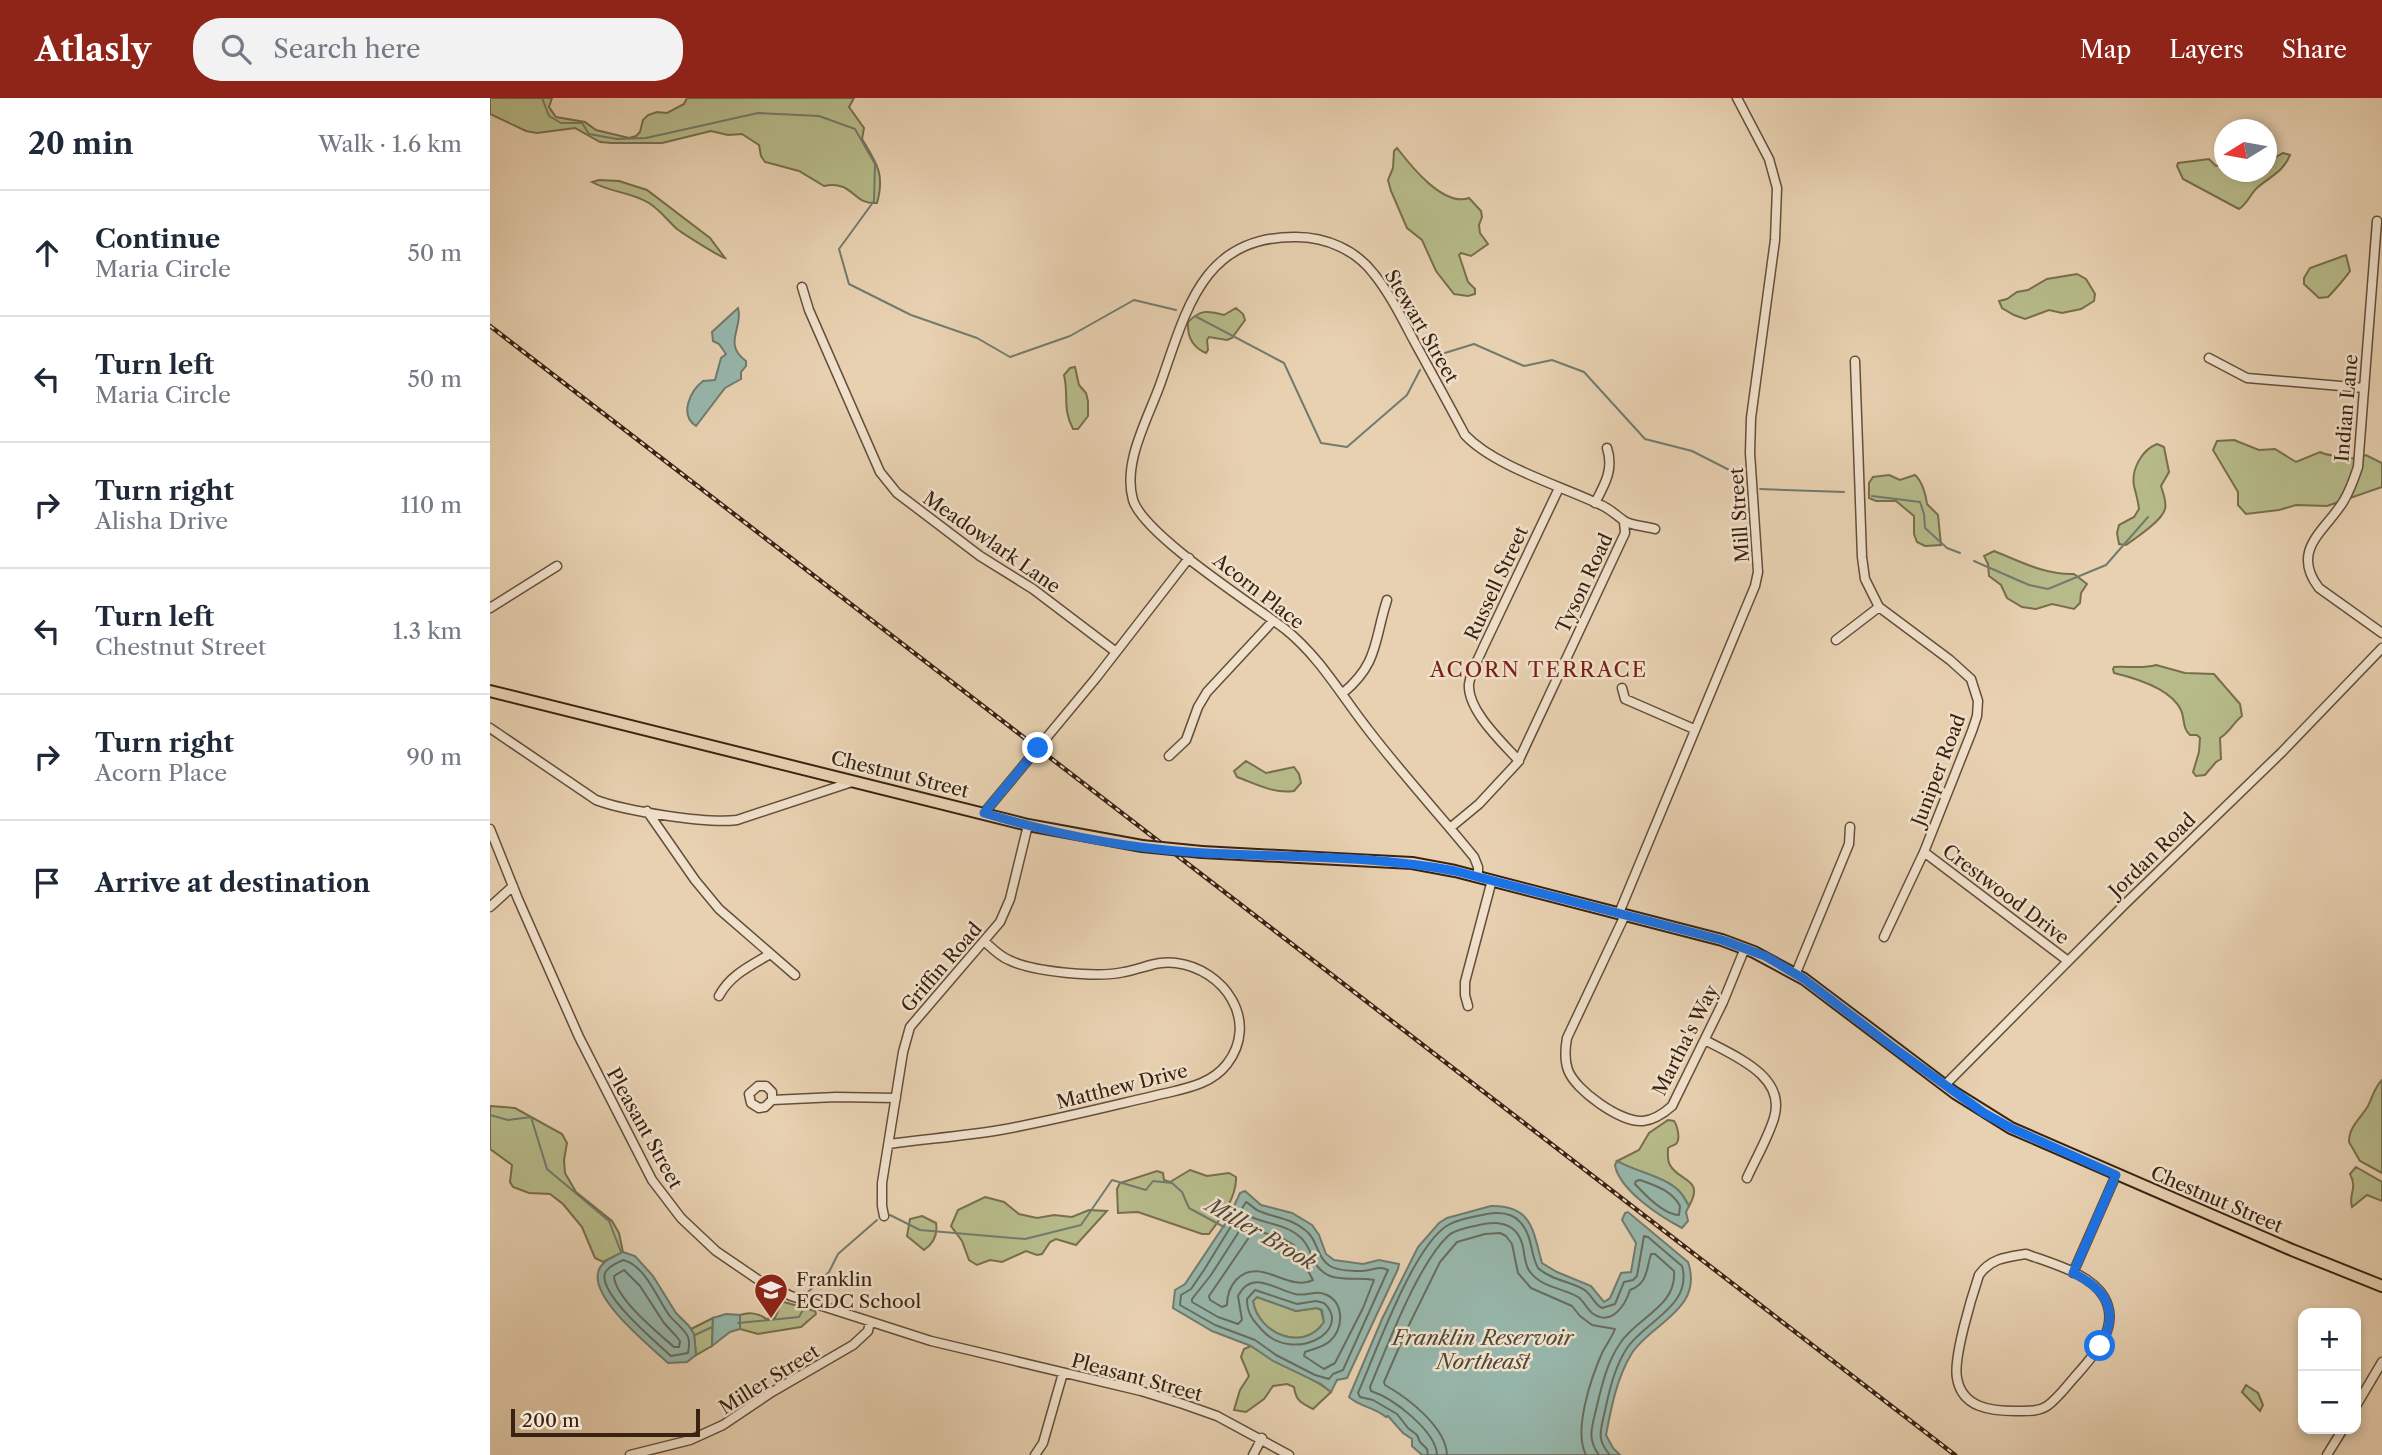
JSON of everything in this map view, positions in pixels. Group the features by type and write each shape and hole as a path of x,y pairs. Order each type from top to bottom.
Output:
{"main road":[{"name":"Chestnut Street","path":"490,691 1028,825 1142,846 1202,852 1412,863 1478,876 1745,948 1796,973 1944,1084 2011,1128 2336,1269 2382,1286"}],"street":[{"path":"1740,102 1749,98"},
{"name":"Mill Street","path":"1622,914 1755,586 1758,572 1750,453 1751,418 1774,240 1777,188 1769,159 1740,102"},
{"name":"Indian Lane","path":"2377,221 2358,467 2341,505 2310,545 2309,562 2319,588 2382,633"},
{"name":"Stewart Street","path":"1189,558 1147,523 1133,498 1130,469 1188,305 1214,267 1239,248 1272,236 1316,237 1346,249 1373,272 1397,309 1465,435 1477,448 1614,512 1624,522 1655,528"},
{"name":"Meadowlark Lane","path":"802,287 809,310 888,484 969,548 1028,584 1116,652"},
{"path":"2209,358 2247,378 2364,388"},
{"name":"Juniper Road","path":"1855,360 1865,579 1880,607 1971,679 1978,701 1972,731 1924,852 1884,937"},
{"path":"1595,503 1611,468 1607,448"},
{"name":"Russell Street","path":"1519,761 1478,713 1469,687 1483,648 1559,488"},
{"name":"Tyson Road","path":"1450,828 1479,804 1519,761 1625,533 1624,522"},
{"name":"Acorn Place","path":"984,813 1189,558 1302,645 1343,693 1368,730 1414,788 1474,857 1478,876"},
{"path":"490,608 557,566"},
{"path":"1343,693 1372,658 1387,600"},
{"path":"1836,640 1880,607"},
{"path":"1170,756 1186,740 1198,707 1207,692 1273,621"},
{"name":"Jordan Road","path":"1944,1084 2282,752 2382,648"},
{"path":"1622,688 1625,699 1695,729"},
{"path":"490,728 596,800 647,811 723,822 737,820 856,781"},
{"path":"647,811 695,880 719,909 795,975"},
{"name":"Griffin Road","path":"884,1216 881,1192 903,1052 910,1027 1000,922 1007,907 1028,825"},
{"path":"1796,973 1849,844 1850,827"},
{"name":"Pleasant Street","path":"490,829 579,1037 652,1180 666,1200 716,1251 760,1281 791,1296 960,1349 1141,1391 1183,1404 1217,1416 1289,1455"},
{"name":"Crestwood Drive","path":"1924,852 2068,961"},
{"path":"1468,1006 1465,982 1492,880"},
{"path":"490,907 513,886"},
{"name":"Martha's Way","path":"1622,914 1567,1038 1564,1057 1572,1078 1605,1107 1627,1119 1647,1120 1671,1107 1705,1040 1745,948"},
{"name":"Matthew Drive","path":"889,1144 1017,1127 1190,1087 1217,1074 1233,1053 1239,1036 1236,1010 1222,984 1203,970 1167,962 1113,974 1086,975 1019,964 1003,957 984,941"},
{"path":"719,996 732,977 771,954"},
{"path":"1705,1040 1758,1071 1772,1088 1775,1098 1774,1117 1747,1178"},
{"path":"772,1100 896,1098"},
{"path":"2073,1273 2116,1175"},
{"path":"2026,1255 2073,1273 2099,1289 2109,1309 2110,1323 2105,1338 2079,1372 2059,1396 2040,1409 1991,1411 1969,1399 1959,1385 1956,1363 1975,1287 1984,1267 2001,1258 2026,1255"},
{"name":"Miller Street","path":"630,1455 690,1440 723,1426 772,1392 853,1345 868,1331 870,1322"},
{"path":"2361,1398 2382,1362"},
{"path":"1035,1455 1043,1443 1063,1373"},
{"path":"2327,1455 2340,1434"},
{"path":"1252,1455 1262,1438"}],"green space":[{"path":"490,98 552,98 549,107 556,117 585,122 596,130 629,138 640,132 643,120 648,115 667,113 684,104 687,98 854,98 849,107 864,128 862,139 880,177 877,203 862,200 841,186 824,186 799,171 765,162 759,145 742,134 728,135 711,131 662,143 612,143 600,142 575,128 537,133 526,131 490,114"},
{"path":"1397,148 1438,191 1449,197 1469,198 1481,211 1480,233 1488,244 1471,256 1461,253 1459,255 1475,294 1454,294 1436,271 1422,240 1407,228 1388,180"},
{"path":"2283,153 2290,155 2277,172 2277,156"},
{"path":"2209,159 2214,164 2214,182 2264,182 2239,209 2183,179 2177,166 2178,163"},
{"path":"619,181 647,190 710,238 725,258 677,229 649,203 592,182"},
{"path":"2346,255 2350,271 2328,297 2319,298 2304,284 2304,278 2310,268"},
{"path":"2077,274 2086,279 2095,294 2094,301 2081,309 2062,313 2049,310 2025,319 2002,308 1999,301 2047,279"},
{"path":"1236,308 1245,320 1232,338 1227,340 1209,337 1206,353 1194,345 1188,327 1192,318 1204,312 1224,315"},
{"path":"1075,367 1079,385 1086,393 1088,401 1088,416 1078,429 1073,429 1068,415 1064,375 1070,368"},
{"path":"2234,440 2259,450 2275,449 2296,462 2320,452 2355,459 2366,455 2382,463 2382,487 2327,506 2296,505 2246,514 2238,505 2238,492 2213,450 2217,441"},
{"path":"2157,444 2164,447 2169,472 2161,486 2165,509 2159,519 2142,534 2126,545 2119,544 2119,525 2134,517 2139,509 2134,486 2136,467 2147,451"},
{"path":"1889,475 1900,480 1915,475 1923,488 1927,504 1938,515 1941,545 1925,546 1917,542 1914,516 1896,501 1876,501 1869,498 1869,483 1873,477"},
{"path":"1994,551 2044,570 2074,574 2087,584 2081,593 2080,603 2074,609 2052,604 2036,609 2022,607 2007,598 2001,585 1989,576 1984,556"},
{"path":"2156,665 2185,673 2214,674 2240,704 2242,716 2220,738 2221,759 2205,775 2196,776 2193,772 2200,738 2187,732 2181,710 2176,703 2161,690 2114,673 2113,669"},
{"path":"1246,761 1266,773 1294,767 1301,783 1294,791 1279,791 1237,777 1234,771"},
{"path":"2382,1080 2382,1173 2360,1161 2349,1142 2353,1127"},
{"path":"490,1106 515,1108 562,1134 567,1143 565,1173 576,1192 612,1221 619,1233 623,1252 603,1262 595,1258 582,1227 563,1204 550,1194 529,1193 513,1187 510,1182 512,1165 490,1149"},
{"path":"1668,1120 1674,1121 1678,1136 1676,1144 1668,1148 1668,1161 1674,1170 1692,1185 1693,1197 1689,1206 1673,1186 1617,1161 1639,1150 1649,1133"},
{"path":"2356,1167 2382,1182 2382,1201 2367,1195 2352,1207 2353,1184 2350,1174"},
{"path":"1190,1170 1207,1176 1229,1173 1236,1177 1231,1200 1209,1234 1138,1212 1118,1213 1117,1189 1120,1183 1157,1171 1163,1173 1164,1180 1170,1182"},
{"path":"985,1197 1004,1202 1019,1214 1037,1218 1054,1215 1072,1217 1089,1210 1107,1211 1076,1245 1056,1239 1050,1242 1042,1254 1026,1251 1002,1262 990,1260 977,1265 969,1260 962,1241 951,1226 958,1210"},
{"path":"922,1216 936,1223 934,1238 924,1250 907,1236 910,1219"},
{"path":"1257,1297 1296,1311 1317,1308 1321,1310 1324,1322 1305,1336 1283,1336 1263,1323 1253,1301"},
{"path":"781,1303 815,1311 816,1314 801,1327 758,1334 740,1329 740,1315 754,1314 766,1319 775,1318"},
{"path":"713,1318 712,1346 696,1355 691,1329"},
{"path":"1251,1346 1331,1392 1313,1409 1300,1401 1294,1387 1287,1384 1273,1386 1264,1399 1246,1412 1234,1410 1240,1390 1249,1376 1241,1357 1244,1349"},
{"path":"2246,1385 2258,1393 2263,1405 2260,1411 2242,1392"}],"water":[{"path":"738,308 735,348 746,361 746,366 741,372 741,379 725,388 696,426 688,416 688,403 703,381 715,380 721,358 726,354 719,344 713,341 712,332"},
{"path":"1617,1161 1666,1182 1679,1191 1689,1206 1686,1212 1688,1221 1682,1228 1632,1193 1618,1174 1615,1165"},
{"name":"Franklin Reservoir Northeast","path":"1245,1191 1261,1205 1292,1213 1312,1225 1326,1254 1334,1260 1363,1264 1379,1260 1399,1264 1347,1378 1337,1380 1331,1392 1251,1346 1212,1331 1173,1308 1175,1290 1185,1284 1227,1221 1240,1193","holes":["1257,1297 1296,1311 1317,1308 1322,1310 1324,1322 1305,1336 1283,1336 1263,1323 1253,1301"]},
{"name":"Franklin Reservoir Northeast","path":"1491,1206 1505,1207 1523,1215 1533,1231 1542,1263 1591,1286 1604,1302 1610,1298 1621,1273 1631,1272 1636,1243 1622,1220 1625,1213 1628,1212 1688,1262 1691,1278 1689,1292 1683,1304 1641,1342 1632,1353 1618,1382 1606,1435 1620,1455 1422,1455 1412,1446 1412,1439 1388,1416 1349,1397 1382,1319 1418,1247 1439,1223 1447,1218"},
{"path":"623,1252 635,1256 653,1276 676,1313 694,1334 696,1355 687,1362 668,1363 624,1322 604,1296 599,1284 599,1269 608,1260"},
{"path":"726,1314 740,1315 740,1329 730,1332 712,1346 713,1318"}],"waterway":[{"path":"542,98 549,116 561,123 582,123 589,134 617,139 646,138 758,113 819,116 855,129 875,164 874,201 839,249 849,284 911,315 977,338 1010,357 1070,336 1134,300 1176,310"},
{"path":"1195,316 1284,363 1321,443 1347,447 1407,395 1420,370"},
{"path":"1435,356 1474,344 1524,366 1552,360 1584,372 1645,439 1692,451 1743,477"},
{"path":"1760,489 1844,492"},
{"path":"1872,496 1920,502 1925,528 1947,548 1960,553"},
{"path":"1974,561 2029,585 2048,589 2106,565 2148,517"},
{"name":"Miller Brook","path":"490,1115 508,1120 531,1117 547,1169 609,1221 621,1252"},
{"name":"Miller Brook","path":"890,1215 920,1230 1025,1239 1081,1225 1112,1180 1146,1190 1153,1181 1172,1183 1182,1192 1189,1208 1224,1227"},
{"name":"Miller Brook","path":"808,1292 829,1272 838,1254 877,1220"},
{"name":"Miller Brook","path":"738,1323 799,1317 804,1308"},
{"name":"Miller Brook","path":"695,1335 712,1327"}],"railway":[{"path":"490,326 1955,1455"}],"place":[{"name":"Franklin ECDC School","path":"771,1320"}],"district":[{"name":"ACORN TERRACE","path":"1539,670"}],"route":[{"path":"1038,748 984,813 1109,842 1172,850 1346,858 1412,863 1455,871 1722,940 1774,960 1848,1011 1872,1032 1984,1113 2116,1175 2073,1273 2094,1284 2107,1302 2110,1323 2100,1346"}]}
